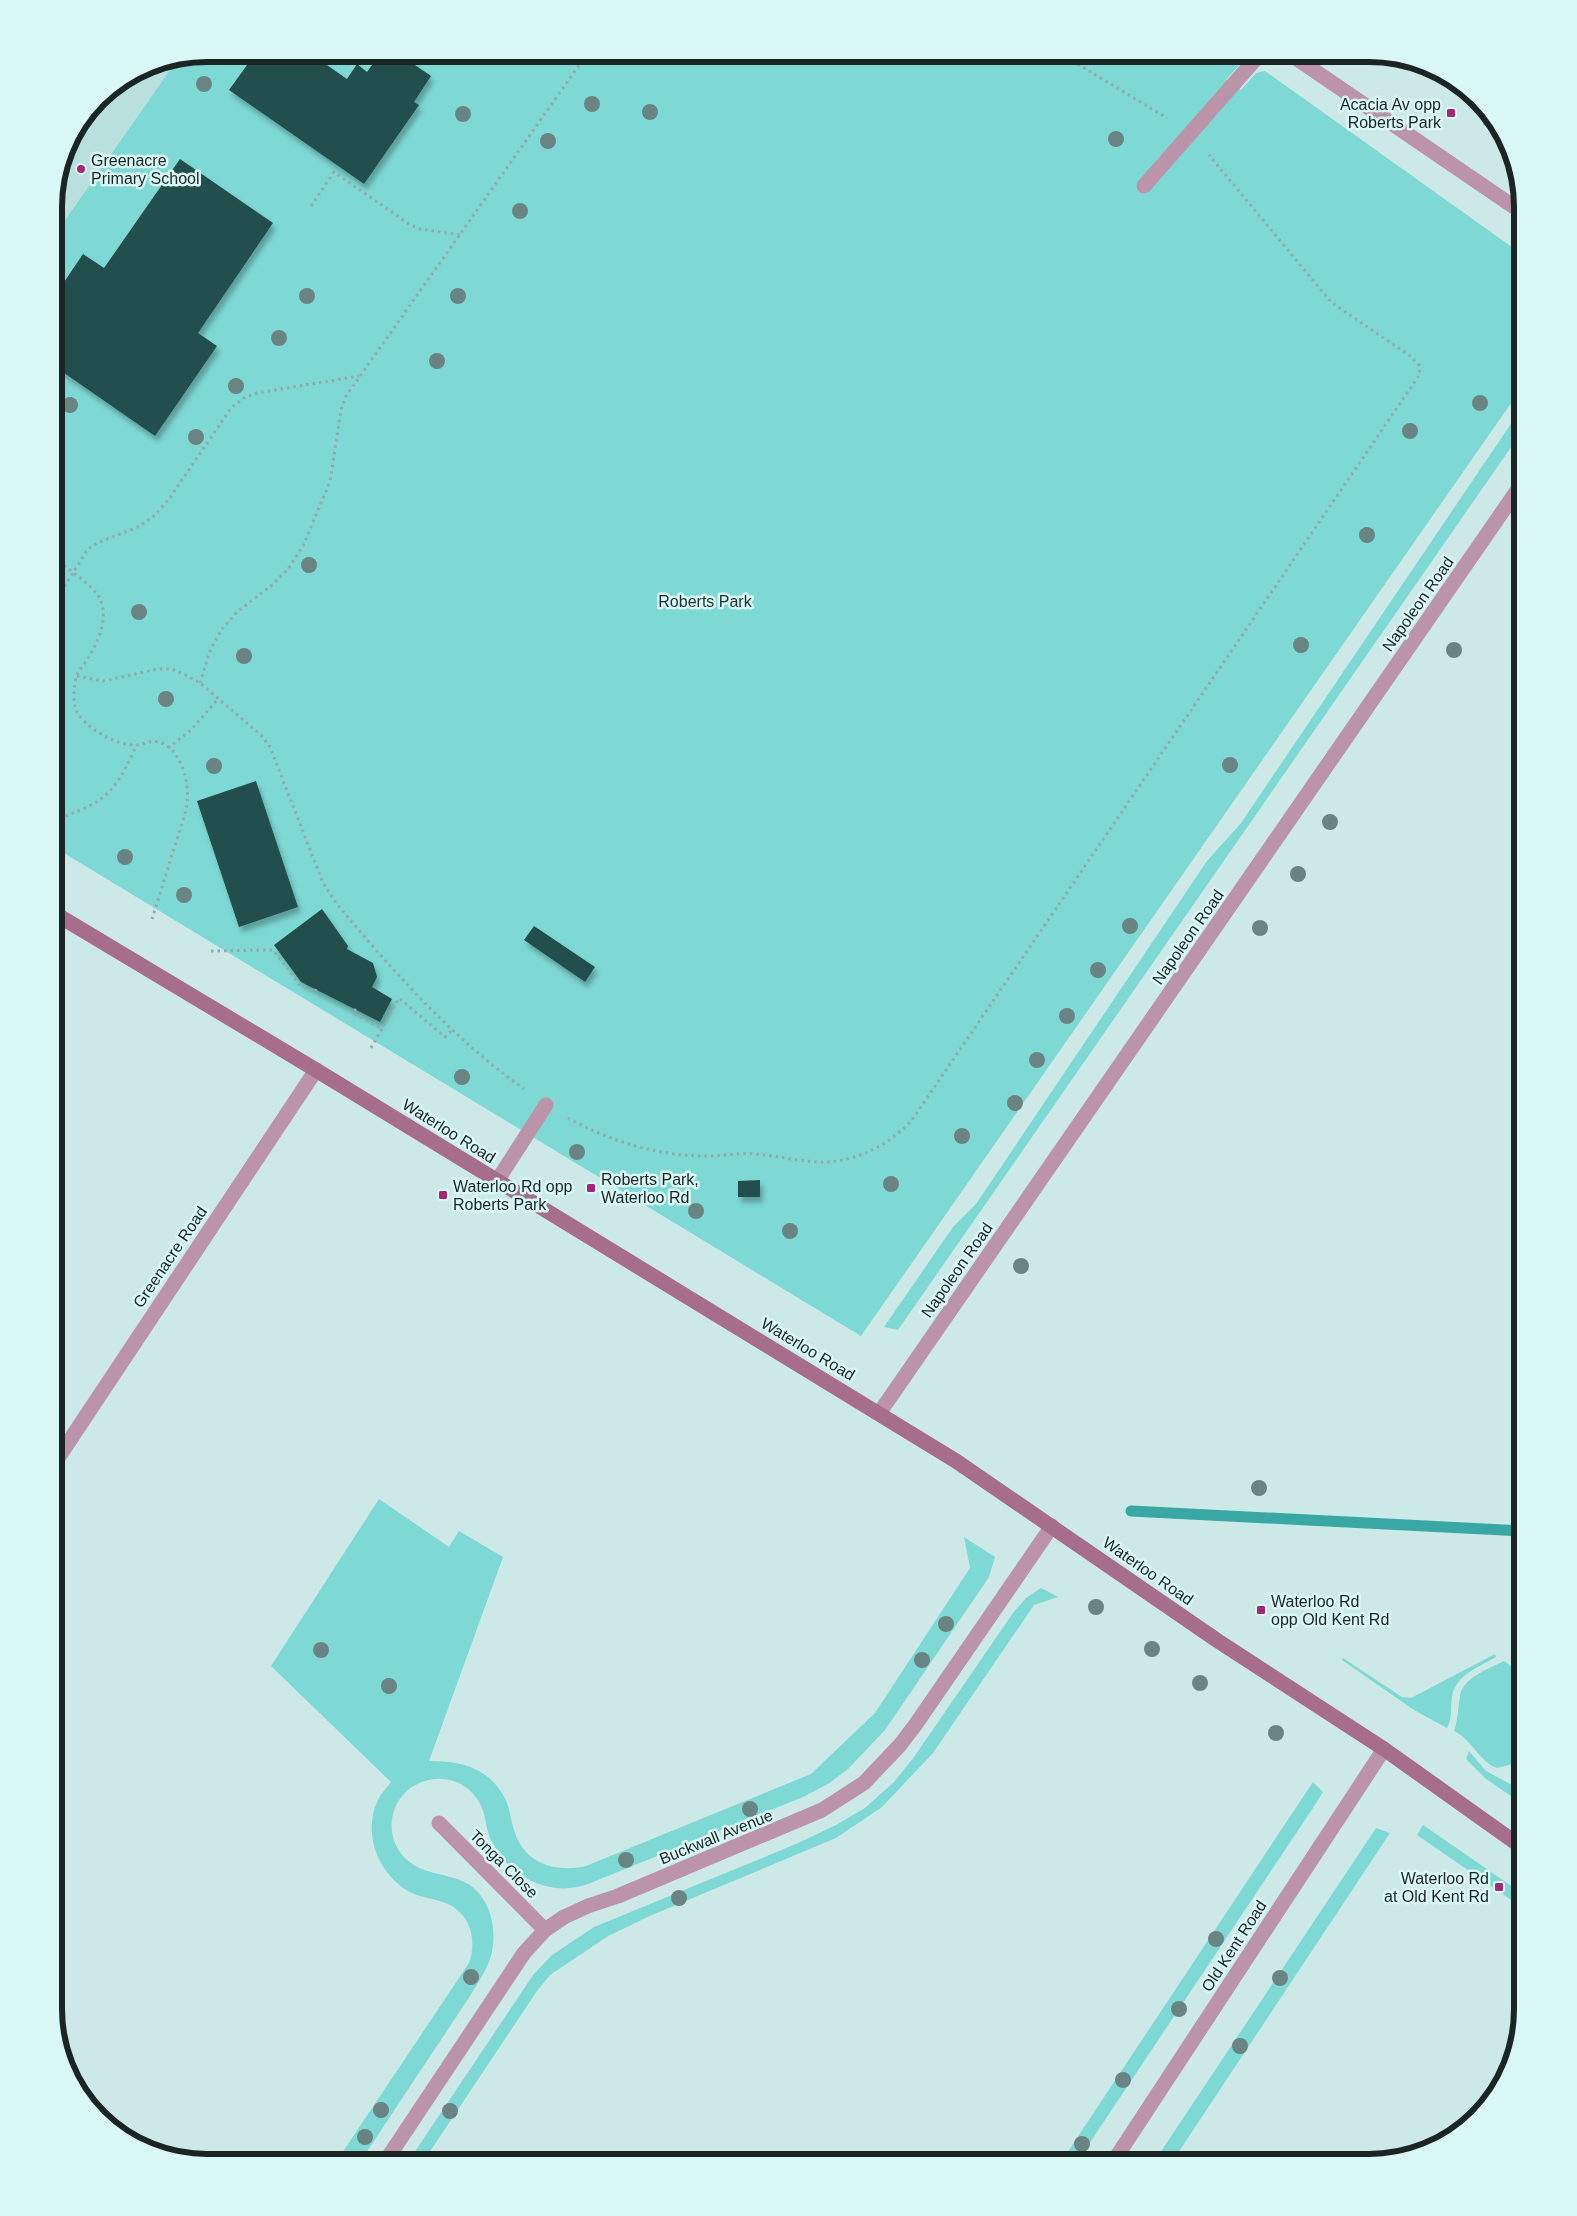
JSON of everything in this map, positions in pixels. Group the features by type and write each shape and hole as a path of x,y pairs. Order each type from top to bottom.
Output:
{"main road":[{"name":"Waterloo Road","path":"63,917 497,1182 880,1412 1052,1526 1218,1641 1384,1749 1514,1842"}],"street":[{"path":"1144,186 1252,63"},
{"path":"1303,63 1514,208"},
{"name":"Napoleon Road","path":"880,1412 1514,495"},
{"name":"Greenacre Road","path":"62,1452 316,1070"},
{"path":"497,1182 546,1105"},
{"name":"Buckwall Avenue","path":"391,2153 508,1975 545,1930 564,1917 588,1906 618,1896 799,1822 842,1799 864,1783 900,1745 916,1724 1052,1526"},
{"name":"Old Kent Road","path":"1118,2154 1384,1749"},
{"name":"Tonga Close","path":"439,1823 545,1930"}],"path":[{"path":"200,683 210,651 221,630 237,612 272,585 288,569 303,546 330,482 346,396 581,62"},
{"path":"77,676 103,680 158,669 171,669 200,683 261,735 270,747 323,883 336,902 451,1031 488,1063 546,1105 579,1124 622,1142 694,1156 756,1154 832,1162 869,1151 900,1133 917,1111 1420,374 1418,365 1410,356 1331,302 1191,133 1075,63"},
{"path":"310,206 334,172 409,224 420,229 460,235"},
{"path":"63,591 88,549 97,543 140,526 154,515 169,499 232,408 244,398 257,393 360,376"},
{"path":"63,565 98,596 102,608 102,621 98,638 77,676 74,691 76,708 80,718 88,727 107,737 136,745 148,741 160,742 177,757 183,768 188,803 152,919"},
{"path":"168,748 192,730 218,699"},
{"path":"63,818 96,803 109,792 119,780 136,745"},
{"path":"211,951 273,950 299,984 314,992 316,989"},
{"path":"370,1048 399,998 445,1037 451,1031"},
{"path":"356,1009 353,1013 381,1028"}],"shaded area":[{"name":"Greenacre Primary School","path":"172,67 63,223 63,198 67,170 87,127 105,105 127,87 143,77"}],"green space":[{"name":"Roberts Park","path":"208,62 1241,63 1226,80 1241,90 1256,73 1265,71 1514,249 1514,399 861,1336 63,852 63,223 172,67 179,65"},
{"path":"1514,419 1514,443 898,1330 884,1327 953,1227 976,1204 1207,861 1241,823"},
{"path":"379,1499 449,1547 459,1531 503,1557 429,1761 460,1764 479,1771 488,1777 505,1798 515,1833 526,1852 543,1864 553,1867 575,1868 586,1866 811,1774 875,1713 970,1568 964,1537 995,1557 989,1577 885,1730 848,1769 828,1784 803,1797 588,1884 568,1888 549,1887 536,1883 515,1871 504,1860 491,1840 481,1805 469,1790 462,1785 444,1779 435,1779 413,1786 404,1794 397,1803 393,1814 393,1838 398,1849 406,1859 419,1868 455,1878 472,1887 480,1894 486,1904 493,1926 493,1948 488,1964 468,1999 366,2153 342,2153 469,1963 472,1937 467,1921 456,1909 443,1902 408,1891 388,1874 376,1851 372,1826 373,1813 378,1800 391,1782 271,1666"},
{"path":"1041,1588 1058,1597 1034,1605 933,1753 882,1807 836,1838 652,1915 608,1936 550,1975 537,1991 429,2153 414,2153 533,1975 552,1955 594,1927 796,1844 836,1825 865,1808 894,1782 914,1757 1013,1613 1026,1598"},
{"path":"1495,1654 1496,1657 1463,1677 1454,1689 1451,1717 1447,1728 1414,1710 1342,1660 1343,1658 1402,1697 1411,1698"},
{"path":"1504,1661 1514,1668 1514,1762 1509,1765 1497,1768 1491,1765 1485,1761 1466,1739 1454,1731 1462,1689 1478,1674"},
{"path":"1469,1751 1486,1771 1514,1786 1514,1798 1486,1779 1466,1759"},
{"path":"1313,1782 1323,1792 1311,1811 1082,2154 1066,2154"},
{"path":"1423,1825 1514,1888 1514,1902 1417,1835"},
{"path":"1376,1828 1390,1833 1177,2154 1159,2154"}],"building":[{"path":"249,62 323,62 347,79 357,64 367,72 374,62 411,62 431,76 414,102 419,105 364,184 229,90"},
{"path":"180,159 273,223 198,333 217,346 155,436 63,372 63,284 83,254 104,268"},
{"path":"256,781 298,907 239,927 197,801"},
{"path":"322,909 348,946 347,949 373,963 377,977 372,987 392,999 380,1022 301,982 274,945"},
{"path":"534,926 595,967 585,982 524,940"},
{"path":"760,1180 760,1197 738,1197 738,1181"}],"waterway":[{"path":"1131,1511 1514,1531"}],"place":[{"name":"Acacia Av opp Roberts Park","path":"1451,113"},
{"name":"Greenacre Primary School","path":"81,169"},
{"name":"Roberts Park, Waterloo Rd","path":"591,1188"},
{"name":"Waterloo Rd opp Roberts Park","path":"443,1195"},
{"name":"Waterloo Rd opp Old Kent Rd","path":"1261,1610"},
{"name":"Waterloo Rd at Old Kent Rd","path":"1499,1887"}]}
